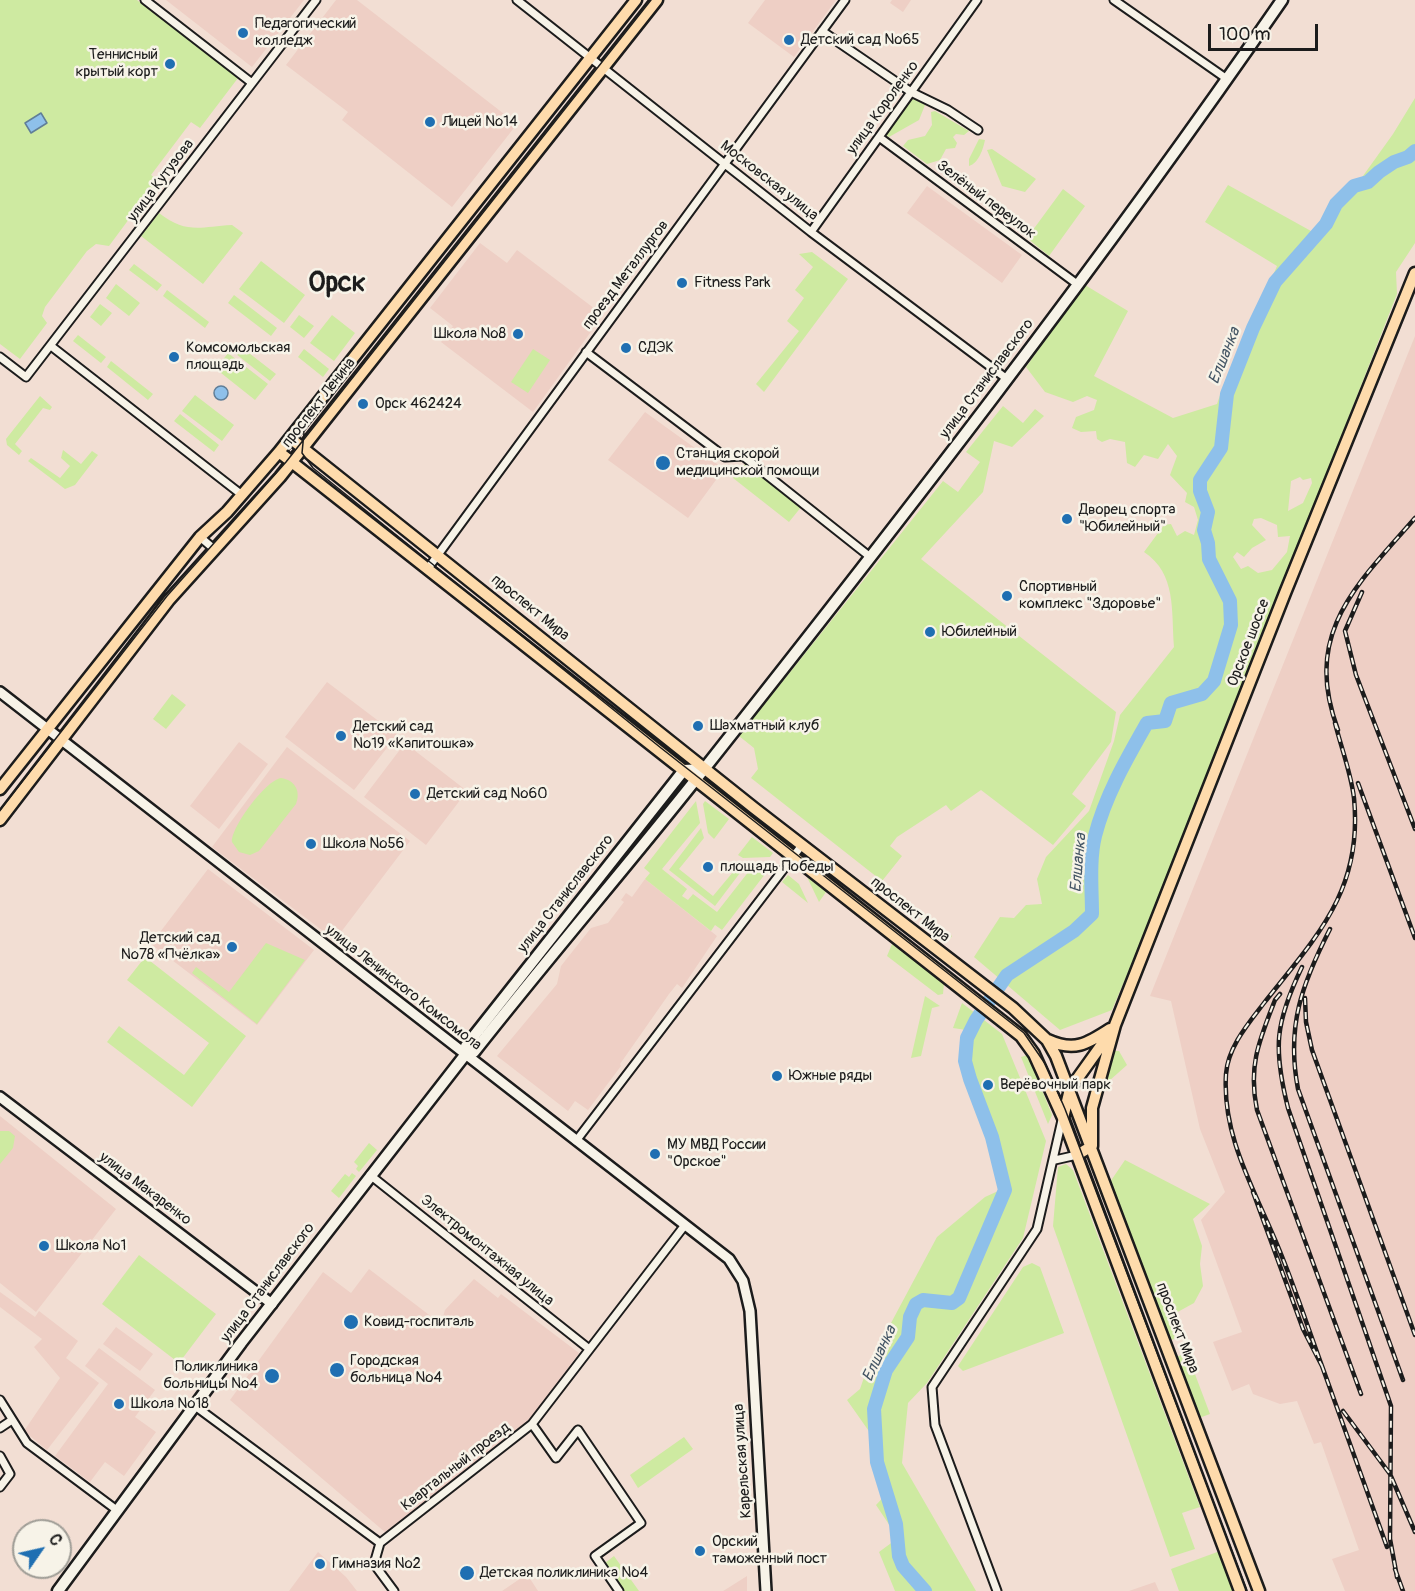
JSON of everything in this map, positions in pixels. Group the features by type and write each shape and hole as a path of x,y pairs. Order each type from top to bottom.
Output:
{"main road":[{"name":"проспект Ленина","path":"0,789 200,537 227,512 279,452 407,293 636,0"},
{"name":"проспект Ленина","path":"0,820 170,600 214,549 242,522 303,448 657,0"},
{"name":"улица Станиславского","path":"465,1055 474,1052 705,769 1007,379 1227,79 1282,0"},
{"name":"Орское шоссе","path":"1115,1025 1285,593 1415,273"},
{"name":"проспект Мира","path":"290,438 705,769 1013,1008 1047,1040 1070,1089 1092,1146 1259,1591"},
{"name":"проспект Мира","path":"279,452 429,567 613,712 792,858 1021,1036 1034,1054 1063,1118 1240,1591"},
{"path":"684,770 705,769"},
{"name":"улица Станиславского","path":"58,1591 272,1304 465,1055 466,1046 684,770"},
{"path":"1047,1040 1065,1048 1092,1041 1115,1025"},
{"path":"1063,1118 1070,1089 1115,1025"},
{"path":"1077,1155 1092,1146 1092,1108 1115,1025"}],"street":[{"path":"145,0 252,82"},
{"name":"улица Кутузова","path":"0,357 26,377 316,0"},
{"name":"Московская улица","path":"517,0 811,232 1007,379"},
{"name":"проезд Металлургов","path":"429,567 845,0"},
{"name":"улица Короленко","path":"811,232 977,0"},
{"path":"1114,0 1227,79"},
{"path":"822,31 911,92 948,110 978,130"},
{"name":"Зелёный переулок","path":"879,137 1077,285"},
{"path":"500,173 513,183"},
{"path":"433,260 444,268"},
{"path":"407,293 418,301"},
{"path":"369,340 380,349"},
{"path":"51,346 242,495"},
{"path":"586,352 725,457 743,456 869,556"},
{"path":"227,512 242,522"},
{"path":"388,536 398,523"},
{"path":"200,537 214,549"},
{"path":"447,582 457,569"},
{"path":"158,590 170,600"},
{"path":"138,616 150,626"},
{"path":"535,651 544,639"},
{"path":"106,655 120,666"},
{"path":"96,668 111,678"},
{"path":"592,697 602,685"},
{"name":"улица Ленинского Комсомола","path":"0,692 729,1259 743,1281 751,1330"},
{"path":"613,712 622,701"},
{"path":"576,1141 802,845"},
{"name":"улица Макаренко","path":"0,1098 272,1304"},
{"path":"997,1591 935,1425 932,1387 1037,1229 1063,1118"},
{"path":"1055,1160 1077,1155"},
{"name":"Электромонтажная улица","path":"370,1175 588,1348"},
{"name":"Квартальный проезд","path":"380,1543 532,1424 588,1348 685,1225"},
{"name":"Карельская улица","path":"751,1330 766,1591"},
{"path":"1151,1354 1168,1348"},
{"path":"0,1400 27,1443 118,1511"},
{"path":"195,1406 380,1543 374,1564 394,1591"},
{"path":"0,1428 12,1420"},
{"path":"532,1424 556,1458 578,1430 641,1523 595,1556 619,1591"},
{"path":"0,1456 10,1474 0,1487"}],"shaded area":[{"name":"Педагогический колледж","path":"166,0 304,0 252,67"},
{"name":"Лицей №14","path":"336,0 357,0 517,124 452,207 342,120 348,112 286,65"},
{"name":"Детский сад №65","path":"765,0 836,0 794,57 748,23"},
{"path":"892,0 911,0 903,12 890,3"},
{"path":"927,186 1022,255 1002,283 907,213"},
{"name":"Школа №8","path":"480,243 507,263 517,250 603,315 533,412 441,342 453,326 430,308"},
{"path":"1415,336 1415,1591 1345,1591 1332,1559 1359,1550 1321,1442 1314,1444 1297,1401 1280,1404 1253,1394 1249,1384 1232,1391 1213,1342 1242,1332 1201,1220 1225,1192 1200,1129 1171,1001 1150,996"},
{"name":"Станция скорой медицинской помощи","path":"645,412 724,469 688,518 608,460"},
{"name":"Детский сад №19 «Капитошка»","path":"327,682 397,735 354,790 285,737"},
{"path":"239,742 268,764 219,829 190,806"},
{"name":"Детский сад №60","path":"405,743 467,791 426,845 364,797"},
{"name":"Школа №56","path":"287,747 410,841 335,940 212,847"},
{"name":"Детский сад №78 «Пчёлка»","path":"208,869 314,950 257,1025 151,944"},
{"path":"645,879 717,936 682,988 677,984 669,994 620,1064 621,1066 588,1110 575,1101 568,1111 497,1056 557,984 561,966 591,928 608,923 624,902 621,900 626,893 632,897"},
{"name":"Школа №1","path":"0,1116 116,1209 36,1312 0,1283"},
{"path":"369,1269 441,1324 445,1310 474,1279 498,1298 501,1294 579,1353 529,1422 386,1533 230,1400 323,1272 351,1293"},
{"path":"0,1292 35,1317 39,1311 78,1341 66,1358 99,1383 47,1450 24,1431 60,1378 34,1347 42,1339 0,1307"},
{"path":"116,1327 153,1354 140,1371 103,1344"},
{"name":"Школа №18","path":"99,1348 155,1390 135,1417 156,1432 124,1476 105,1462 90,1482 55,1456 108,1384 85,1366"},
{"name":"Гимназия №2","path":"318,1552 346,1577 357,1591 289,1591"},
{"path":"527,1574 538,1591 502,1591"},
{"path":"747,1576 747,1591 723,1591 728,1588"},
{"path":"1155,1582 1159,1591 1129,1591"}],"green space":[{"path":"0,0 137,0 238,78 200,128 191,122 151,175 158,180 109,246 96,244 87,251 45,307 42,316 47,323 20,359 0,344"},
{"path":"912,98 925,105 919,120 889,137 885,135"},
{"path":"1415,98 1415,243 1396,272 1397,294 1163,890 1112,1010 1060,1030 974,957 1000,917 1014,918 1026,905 1042,904 1037,879 1046,857 1089,811 1114,741 1120,715 1174,647 1172,607 1167,582 1155,561 1144,552 1164,525 1171,524 1177,536 1185,531 1194,535 1198,520 1194,507 1185,502 1187,493 1170,475 1177,456 1168,444 1158,459 1144,455 1135,467 1127,463 1125,442 1110,439 1102,442 1097,439 1096,431 1081,432 1072,428 1076,417 1094,410 1097,400 1087,396 1073,402 1045,392 1026,367 1085,285 1128,311 1094,376 1173,418 1217,404 1230,369 1277,266 1205,222 1228,185 1320,236 1393,134","holes":["1300,477 1303,480 1311,478 1312,483 1303,503 1288,511 1291,481","1261,518 1277,525 1278,537 1290,536 1287,552 1272,570 1258,573 1248,566 1241,569 1233,557 1237,552 1244,557 1252,548 1266,540 1252,525 1254,519"]},
{"path":"935,111 969,131 964,135 956,134 953,137 957,143 955,148 946,149 940,160 927,164 903,146 908,140 925,136 932,125 931,112"},
{"path":"979,139 985,140 982,151 978,159 969,166 969,159"},
{"path":"992,149 1036,179 1025,192 1002,186 987,150"},
{"path":"1063,189 1085,206 1049,256 1027,238"},
{"path":"159,213 185,227 232,225 243,233 203,284 141,236"},
{"path":"812,252 848,279 764,392 756,384 799,331 787,321 804,298 795,290 813,267 799,254"},
{"path":"261,261 305,295 284,323 239,289"},
{"path":"134,264 162,285 157,291 129,270"},
{"path":"116,284 140,303 129,316 106,298"},
{"path":"167,290 209,322 205,328 163,296"},
{"path":"234,295 277,328 271,336 228,303"},
{"path":"100,304 112,313 101,326 90,317"},
{"path":"299,315 314,326 304,338 290,327"},
{"path":"332,315 355,333 334,361 310,343"},
{"path":"78,335 106,357 101,363 73,341"},
{"path":"236,343 276,374 270,381 231,350"},
{"path":"304,349 329,369 323,377 298,357"},
{"path":"533,349 550,360 528,393 511,382"},
{"path":"228,353 268,384 255,400 216,369"},
{"path":"111,361 153,394 148,400 107,367"},
{"path":"195,395 234,425 222,441 182,411"},
{"path":"40,396 52,407 50,410 43,408 15,444 22,451 19,455 7,445 6,439"},
{"name":"Юбилейный","path":"1003,406 1023,423 1035,409 1044,416 1012,447 994,441 983,492 921,559 1116,712 1111,742 1072,794 1086,806 1053,845 981,790 951,811 946,805 897,837 890,846 902,856 882,881 751,778 758,769 754,748 739,736 943,481 958,492 980,462 966,452"},
{"path":"180,414 219,445 214,452 174,421"},
{"path":"63,450 81,464 92,451 98,455 75,485 65,489 28,461 31,458 60,478 70,466 61,458"},
{"path":"746,463 802,506 789,522 733,478"},
{"path":"172,694 186,705 166,729 153,719"},
{"path":"281,778 290,781 296,787 298,795 296,804 259,851 250,855 239,852 232,842 237,826 259,795"},
{"path":"696,801 700,823 662,869 687,889 682,896 688,900 693,894 717,912 753,866 772,865 722,930 715,925 711,931 645,879 650,873 644,868"},
{"path":"705,801 729,819 714,839 708,833 703,804"},
{"path":"701,828 704,838 679,869 713,896 738,866 746,865 715,906 669,870"},
{"path":"752,837 773,853 770,857 743,858 738,855"},
{"path":"788,875 799,884 808,903 782,882"},
{"path":"807,877 826,892 819,902"},
{"path":"896,894 952,936 950,939 892,895"},
{"path":"266,943 305,960 257,1024 192,973 196,967 229,992"},
{"path":"892,944 944,983 943,994 938,995 887,956"},
{"path":"145,957 246,1036 192,1107 107,1042 119,1026 184,1075 209,1043 127,980"},
{"path":"925,996 940,1006 932,1008 921,1056 911,1058"},
{"path":"962,1003 1002,1034 1046,1141 1023,1238 927,1383 908,1403 902,1463 976,1591 895,1591 879,1552 898,1538 876,1505 891,1489 873,1437 847,1400 860,1389 868,1366 937,1237 985,1197 1007,1187 999,1150 971,1073 966,1030 953,1028"},
{"path":"1113,1051 1119,1051 1127,1065 1109,1081 1104,1074"},
{"path":"1028,1055 1052,1115 1048,1124 1021,1057"},
{"path":"0,1131 9,1131 15,1136 13,1148 0,1164"},
{"path":"369,1143 377,1150 359,1172 354,1162"},
{"path":"1125,1160 1210,1204 1193,1219 1202,1246 1200,1264 1203,1286 1194,1303 1174,1314 1181,1337 1171,1340 1110,1182"},
{"path":"1066,1164 1073,1170 1200,1507 1182,1513 1195,1549 1170,1557 1053,1226 1058,1167"},
{"path":"352,1173 356,1176 339,1198 331,1191 345,1174 349,1177"},
{"path":"139,1255 216,1314 179,1363 102,1304"},
{"path":"1032,1263 1040,1267 1064,1333 963,1371 958,1366 1023,1267"},
{"path":"1187,1353 1210,1414 1199,1418 1176,1357"},
{"path":"684,1437 693,1449 638,1488 630,1475"},
{"path":"1220,1551 1235,1591 1179,1591 1171,1569"},
{"path":"614,1556 639,1591 624,1591 605,1563"}],"water":[{"path":"41,113 47,123 31,133 25,123"},
{"path":"221,386 226,388 228,393 226,398 221,400 216,398 214,393 216,388"}],"waterway":[{"name":"Елшанка","path":"925,1591 903,1566 899,1556 896,1524 877,1462 874,1409 886,1370 908,1337 910,1317 916,1304 923,1300 952,1303 959,1298 1005,1190 992,1137 965,1061 967,1038 976,1020 1007,975 1074,931 1092,914 1093,845 1099,821 1124,764 1147,723 1165,721 1171,703 1202,694 1214,681 1231,625 1230,601 1209,559 1204,530 1208,512 1200,491 1200,480 1221,448 1227,394 1253,328 1275,282 1326,224 1336,204 1354,186 1368,182 1394,162 1408,157 1415,151"}],"tram line":[{"path":"0,810 167,596 286,462 651,0"},
{"path":"304,433 302,453 313,468 661,748 1024,1033 1046,1065 1065,1109 1247,1591"}],"railway":[{"path":"1338,730 1329,696 1327,666 1331,638 1341,613 1355,589 1415,518"},
{"path":"1362,592 1345,631 1356,675 1415,829"},
{"path":"1253,1192 1303,1329 1322,1366 1288,1272 1249,1181 1234,1139 1226,1096 1226,1074 1231,1054 1240,1036 1318,933 1343,886 1351,859 1355,830 1354,798 1335,723"},
{"path":"1358,783 1415,938"},
{"path":"1330,929 1304,987 1295,1025 1294,1045 1298,1089 1403,1380"},
{"path":"1302,967 1286,1004 1282,1020 1279,1036 1280,1069 1288,1108 1391,1406 1390,1539 1397,1577"},
{"path":"1280,994 1269,1015 1257,1054 1254,1080 1257,1110 1361,1394"},
{"path":"1305,998 1306,1022 1312,1050 1415,1335"},
{"path":"1322,1366 1387,1547"},
{"path":"1343,1411 1390,1474 1415,1532"},
{"path":"1395,1569 1403,1591"}],"place":[{"name":"Педагогический колледж","path":"243,33"},
{"name":"Детский сад №65","path":"789,40"},
{"name":"Теннисный крытый корт","path":"170,64"},
{"name":"Лицей №14","path":"430,122"},
{"name":"Fitness Park","path":"682,283"},
{"name":"Школа №8","path":"518,334"},
{"name":"СДЭК","path":"626,348"},
{"name":"Комсомольская площадь","path":"174,357"},
{"name":"Орск 462424","path":"363,404"},
{"name":"Станция скорой медицинской помощи","path":"663,463"},
{"name":"Дворец спорта \"Юбилейный\"","path":"1067,519"},
{"name":"Спортивный комплекс \"Здоровье\"","path":"1007,596"},
{"name":"Юбилейный","path":"930,632"},
{"name":"Шахматный клуб","path":"698,726"},
{"name":"Детский сад №19 «Капитошка»","path":"341,736"},
{"name":"Детский сад №60","path":"415,794"},
{"name":"Школа №56","path":"311,844"},
{"name":"площадь Победы","path":"708,867"},
{"name":"Детский сад №78 «Пчёлка»","path":"232,947"},
{"name":"Южные ряды","path":"777,1076"},
{"name":"Верёвочный парк","path":"988,1085"},
{"name":"МУ МВД России \"Орское\"","path":"655,1154"},
{"name":"Школа №1","path":"44,1246"},
{"name":"Ковид-госпиталь","path":"351,1322"},
{"name":"Городская больница №4","path":"337,1370"},
{"name":"Поликлиника больницы №4","path":"272,1376"},
{"name":"Школа №18","path":"119,1404"},
{"name":"Орский таможенный пост","path":"700,1551"},
{"name":"Гимназия №2","path":"320,1564"},
{"name":"Детская поликлиника №4","path":"467,1573"}],"district":[{"name":"Орск","path":"337,284"}]}
